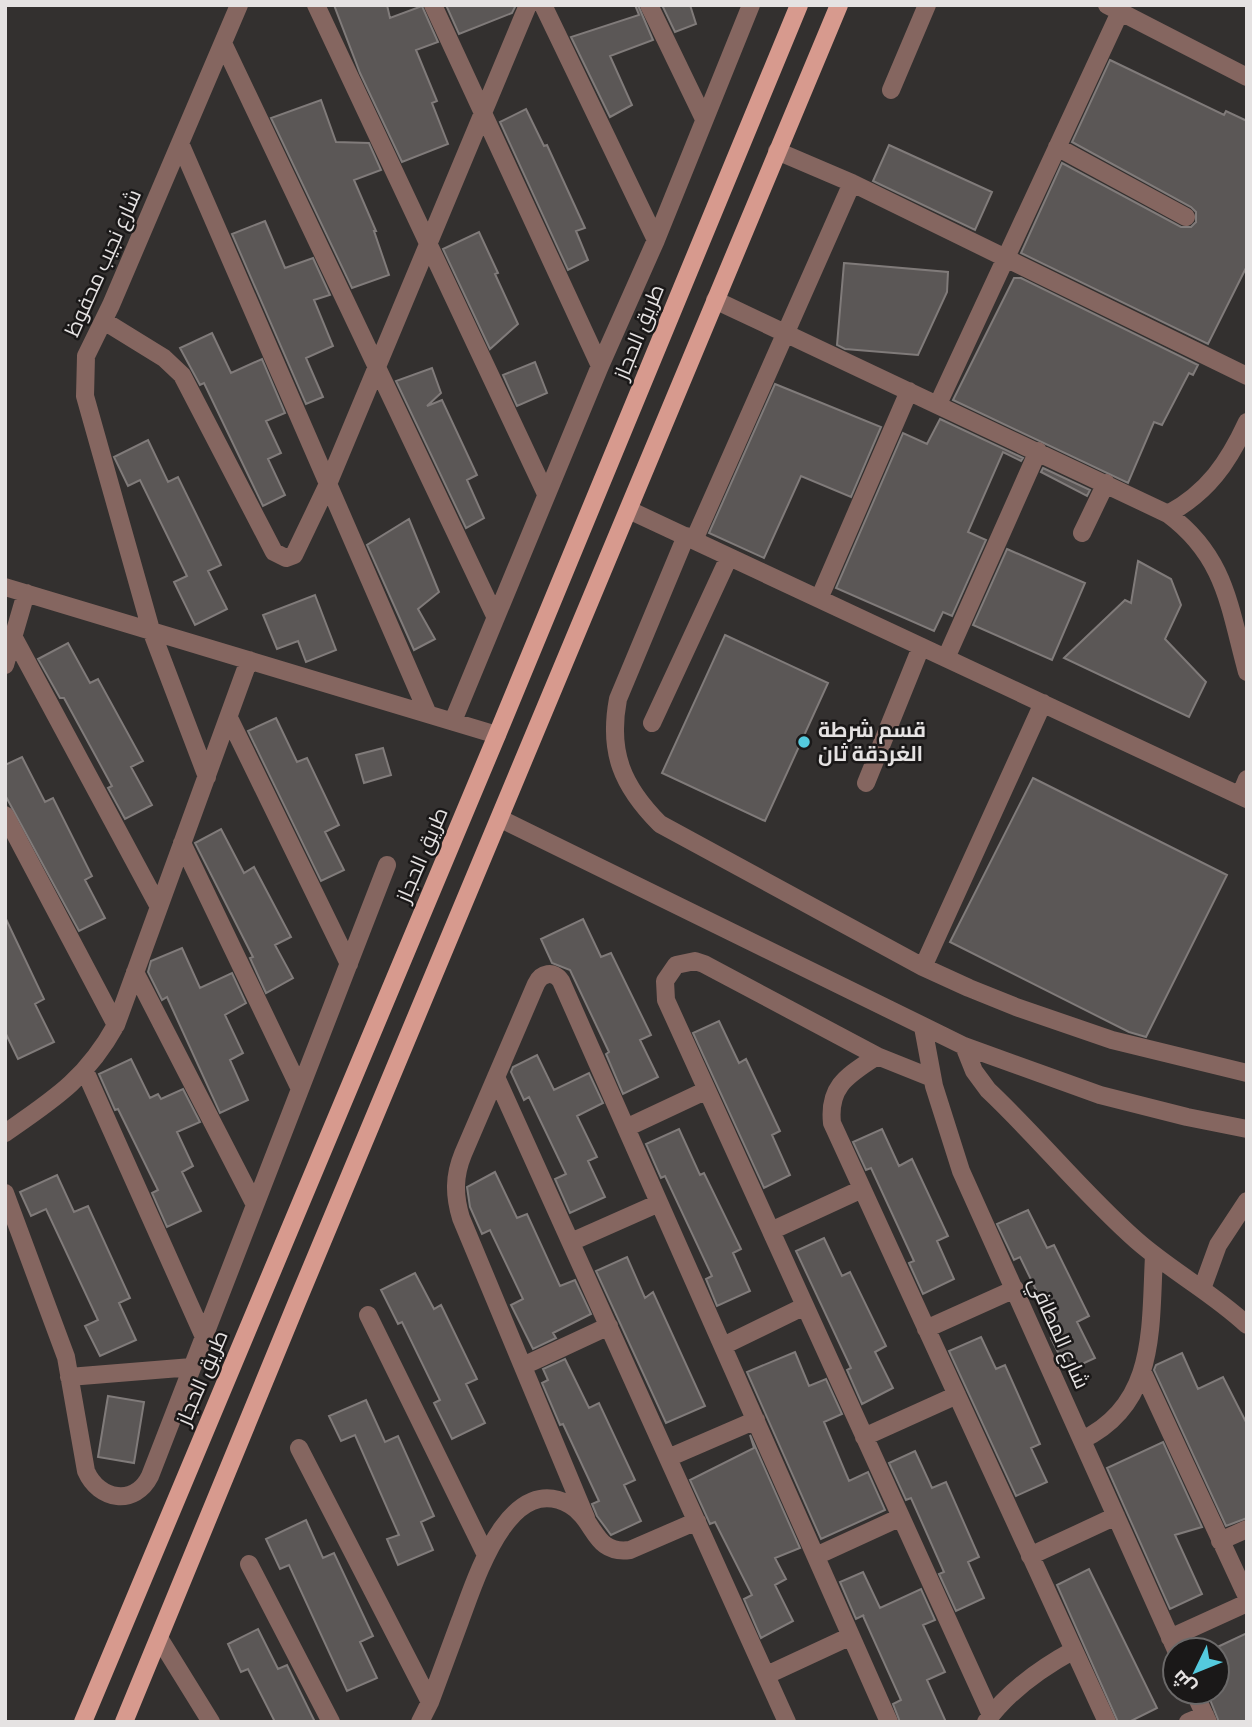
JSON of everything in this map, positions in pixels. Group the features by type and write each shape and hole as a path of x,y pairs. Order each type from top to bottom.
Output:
{"main road":[{"name":"طريق الحجاز","path":"83,1722 497,735 799,5"},
{"path":"124,1722 839,5"}],"street":[{"name":"شارع نجيب محفوظ","path":"207,777 151,630 85,396 86,356 104,321 239,5"},
{"path":"316,5 546,494"},
{"path":"433,5 600,366"},
{"path":"104,321 164,358 181,375 278,555 286,558 297,552 328,484 528,5"},
{"path":"543,5 656,240"},
{"path":"649,5 704,119"},
{"path":"453,722 546,494 656,240 751,5"},
{"path":"891,90 927,5"},
{"path":"938,404 1057,147 1114,9 1247,77"},
{"path":"223,43 495,617"},
{"path":"180,143 428,714"},
{"path":"1057,147 1186,217"},
{"path":"777,151 852,183 1247,376"},
{"path":"852,183 786,334 618,699 614,722 620,768 630,789 660,824 923,967 992,998 1063,1024 1148,1050 1247,1073"},
{"path":"715,300 1168,514 1193,535 1213,561 1220,576 1247,672"},
{"path":"819,599 909,391"},
{"path":"1168,514 1184,505 1213,481 1229,458 1247,422"},
{"path":"946,658 1038,451"},
{"path":"1082,533 1106,483"},
{"path":"629,510 1043,703 1245,791"},
{"path":"652,723 729,556"},
{"path":"5,587 497,735"},
{"path":"5,664 26,593"},
{"path":"13,636 159,907"},
{"path":"866,783 921,647"},
{"path":"5,1133 54,1099 85,1071 116,1025 249,660"},
{"path":"923,967 1043,703"},
{"path":"229,718 349,964"},
{"path":"5,815 116,1025"},
{"path":"500,819 964,1046 1060,1082 1120,1100 1247,1129"},
{"path":"183,844 300,1089"},
{"path":"5,1193 66,1357 86,1471 90,1480 104,1493 123,1497 140,1490 146,1484 204,1338 387,864"},
{"path":"932,1078 877,1056 704,964 695,961 676,965 665,981 666,1000 901,1517 989,1719 1029,1678 1074,1650"},
{"path":"135,972 255,1205"},
{"path":"697,1521 630,1550 621,1551 604,1545 586,1518 461,1218 455,1192 458,1166 538,980 546,974 554,975 561,981 889,1722"},
{"name":"شارع المطافي","path":"923,1027 941,1114 961,1171 1169,1636"},
{"path":"964,1046 974,1071 988,1090 1119,1223 1154,1256 1247,1325"},
{"path":"877,1056 842,1082 832,1101 832,1123 1107,1722"},
{"path":"85,1071 204,1338"},
{"path":"496,1077 787,1722"},
{"path":"626,1128 707,1090"},
{"path":"771,1231 862,1189"},
{"path":"1202,1289 1218,1245 1247,1201"},
{"path":"571,1242 659,1203"},
{"path":"1082,1440 1109,1425 1120,1414 1143,1373 1150,1326 1154,1256"},
{"path":"926,1329 1014,1289"},
{"path":"723,1346 805,1306"},
{"path":"368,1315 485,1553"},
{"path":"523,1366 609,1326"},
{"path":"69,1377 192,1367"},
{"path":"1143,1373 1247,1597"},
{"path":"864,1437 957,1395"},
{"path":"668,1458 756,1420"},
{"path":"299,1448 430,1702"},
{"path":"420,1722 430,1702 485,1553 509,1520 529,1503 554,1499 566,1502 586,1518"},
{"path":"1030,1556 1116,1516"},
{"path":"816,1556 901,1517"},
{"path":"1220,1541 1247,1528"},
{"path":"249,1564 331,1722"},
{"path":"1187,1636 1247,1603"},
{"path":"767,1675 851,1636"},
{"path":"159,1638 211,1722"}],"building":[{"path":"334,5 387,5 390,18 422,6 438,42 416,50 437,101 432,103 448,144 402,162 360,73"},
{"path":"446,5 516,5 512,13 459,34"},
{"path":"635,5 638,5 653,40 610,56 632,105 610,117 571,37 639,15"},
{"path":"662,5 690,5 696,24 675,32"},
{"path":"1110,60 1224,115 1226,111 1247,121 1247,266 1208,344 1021,253 1062,163 1181,227 1191,227 1196,222 1196,212 1191,207 1072,142"},
{"path":"321,100 336,142 369,143 381,170 354,180 376,231 389,275 352,288 271,118"},
{"path":"526,109 544,146 547,145 585,228 576,231 588,260 568,270 500,122"},
{"path":"889,145 992,192 975,230 873,181"},
{"path":"265,221 285,268 313,258 330,295 314,300 333,346 306,358 323,397 306,404 232,234"},
{"path":"479,232 518,324 490,349 443,249"},
{"path":"844,263 948,272 947,292 918,355 845,349 837,345"},
{"path":"1014,278 1021,278 1198,365 1193,375 1189,373 1162,425 1154,422 1128,483 953,400"},
{"path":"212,333 231,373 262,359 285,413 266,421 281,453 268,459 285,495 263,506 204,383 200,385 180,348"},
{"path":"535,362 547,393 517,406 503,375"},
{"path":"432,368 441,393 427,406 442,400 477,475 467,480 484,518 466,528 396,381"},
{"path":"775,384 881,427 851,497 801,476 764,558 709,533"},
{"path":"940,419 1023,458 1021,461 1003,452 968,532 986,540 952,616 943,612 934,631 836,588 903,433 927,444"},
{"path":"148,440 168,482 178,477 221,565 208,571 227,609 195,625 174,582 187,576 140,480 128,486 114,457"},
{"path":"1043,468 1090,490 1087,496 1041,472"},
{"path":"409,519 439,592 418,609 435,639 414,650 367,545"},
{"path":"1007,549 1085,583 1052,660 973,625"},
{"path":"1138,561 1171,579 1181,605 1165,639 1206,682 1189,717 1064,658 1125,600 1131,603"},
{"path":"315,595 336,650 306,662 298,641 277,649 263,615"},
{"path":"725,635 828,683 765,821 662,773"},
{"path":"68,643 90,683 98,679 143,761 131,767 152,805 125,819 108,788 112,786 64,698 60,698 38,659"},
{"path":"276,718 297,762 307,758 339,825 325,832 344,870 321,881 248,731"},
{"path":"383,748 391,775 364,783 356,755"},
{"path":"22,757 45,802 53,798 92,876 85,880 105,918 79,931 5,795 5,765"},
{"path":"1033,778 1227,875 1146,1037 1129,1032 950,942"},
{"path":"221,829 244,873 254,867 291,937 275,945 293,978 266,993 250,958 253,957 195,843"},
{"path":"5,917 44,999 35,1004 54,1042 18,1059 5,1032"},
{"path":"583,919 601,957 611,953 651,1035 640,1040 658,1077 623,1094 606,1054 609,1052 570,970 552,963 541,939"},
{"path":"182,948 200,988 232,973 246,1003 225,1015 243,1053 230,1060 248,1100 220,1113 167,997 162,1000 148,972 151,961"},
{"path":"719,1021 739,1063 746,1059 780,1131 772,1135 790,1175 764,1188 693,1033"},
{"path":"537,1055 554,1090 589,1073 603,1103 577,1116 597,1157 588,1161 605,1197 570,1213 555,1179 566,1174 529,1097 524,1100 511,1072 513,1067"},
{"path":"131,1059 150,1098 158,1094 161,1099 183,1089 200,1122 177,1132 193,1166 182,1172 201,1211 167,1227 152,1193 158,1190 99,1074"},
{"path":"679,1129 700,1175 704,1173 741,1249 733,1253 750,1291 717,1306 706,1279 712,1276 665,1176 661,1178 646,1144"},
{"path":"882,1129 899,1166 912,1159 948,1236 937,1241 954,1279 923,1294 909,1263 914,1261 871,1168 866,1170 853,1142"},
{"path":"495,1172 517,1218 527,1214 560,1286 575,1280 591,1314 553,1333 556,1338 533,1349 511,1305 523,1299 490,1230 482,1234 470,1207 467,1187"},
{"path":"57,1175 74,1212 88,1206 130,1298 119,1303 136,1340 100,1356 85,1326 98,1320 46,1209 31,1216 20,1192"},
{"path":"1028,1210 1047,1248 1054,1245 1089,1316 1077,1322 1095,1358 1067,1371 1051,1338 1058,1335 1020,1257 1014,1260 997,1224"},
{"path":"824,1238 842,1276 850,1272 886,1346 875,1352 893,1388 862,1404 847,1370 851,1368 796,1251"},
{"path":"627,1257 645,1298 653,1292 705,1406 666,1423 596,1271"},
{"path":"415,1273 434,1309 441,1305 477,1379 466,1384 485,1423 452,1439 434,1403 440,1400 402,1322 398,1324 381,1290"},
{"path":"981,1337 996,1369 1005,1365 1040,1444 1031,1448 1047,1482 1016,1496 949,1351"},
{"path":"795,1352 809,1386 826,1379 842,1414 824,1422 849,1481 868,1472 885,1510 821,1539 747,1372"},
{"path":"1182,1353 1198,1389 1223,1377 1247,1424 1247,1518 1226,1526 1154,1370 1156,1365"},
{"path":"565,1359 589,1408 599,1403 635,1480 624,1485 641,1521 611,1535 597,1516 592,1504 599,1501 542,1383 548,1380 543,1369"},
{"path":"108,1396 144,1402 134,1463 98,1457"},
{"path":"366,1400 385,1442 398,1436 434,1516 421,1522 433,1550 398,1565 387,1539 399,1535 355,1435 341,1441 329,1416"},
{"path":"750,1435 800,1548 775,1558 786,1579 775,1585 793,1621 761,1638 744,1599 752,1595 715,1522 710,1524 690,1480 754,1448"},
{"path":"1163,1442 1202,1527 1175,1535 1202,1594 1170,1609 1107,1468"},
{"path":"915,1451 932,1488 946,1482 979,1557 968,1562 984,1598 956,1611 939,1574 944,1572 911,1498 906,1500 889,1463"},
{"path":"306,1520 323,1558 334,1553 373,1636 360,1642 377,1678 347,1691 289,1565 280,1569 266,1539"},
{"path":"1089,1569 1157,1708 1129,1722 1118,1722 1057,1585"},
{"path":"863,1572 880,1608 921,1589 935,1620 923,1625 945,1672 927,1680 946,1722 900,1722 893,1704 901,1700 864,1615 856,1619 840,1582"},
{"path":"258,1629 278,1669 287,1665 315,1722 275,1722 248,1669 241,1672 228,1644"},
{"path":"1247,1633 1247,1722 1219,1722 1213,1706 1231,1706 1231,1641"}],"place":[{"name":"قسم شرطة الغردقة ثان","path":"804,742"}]}
